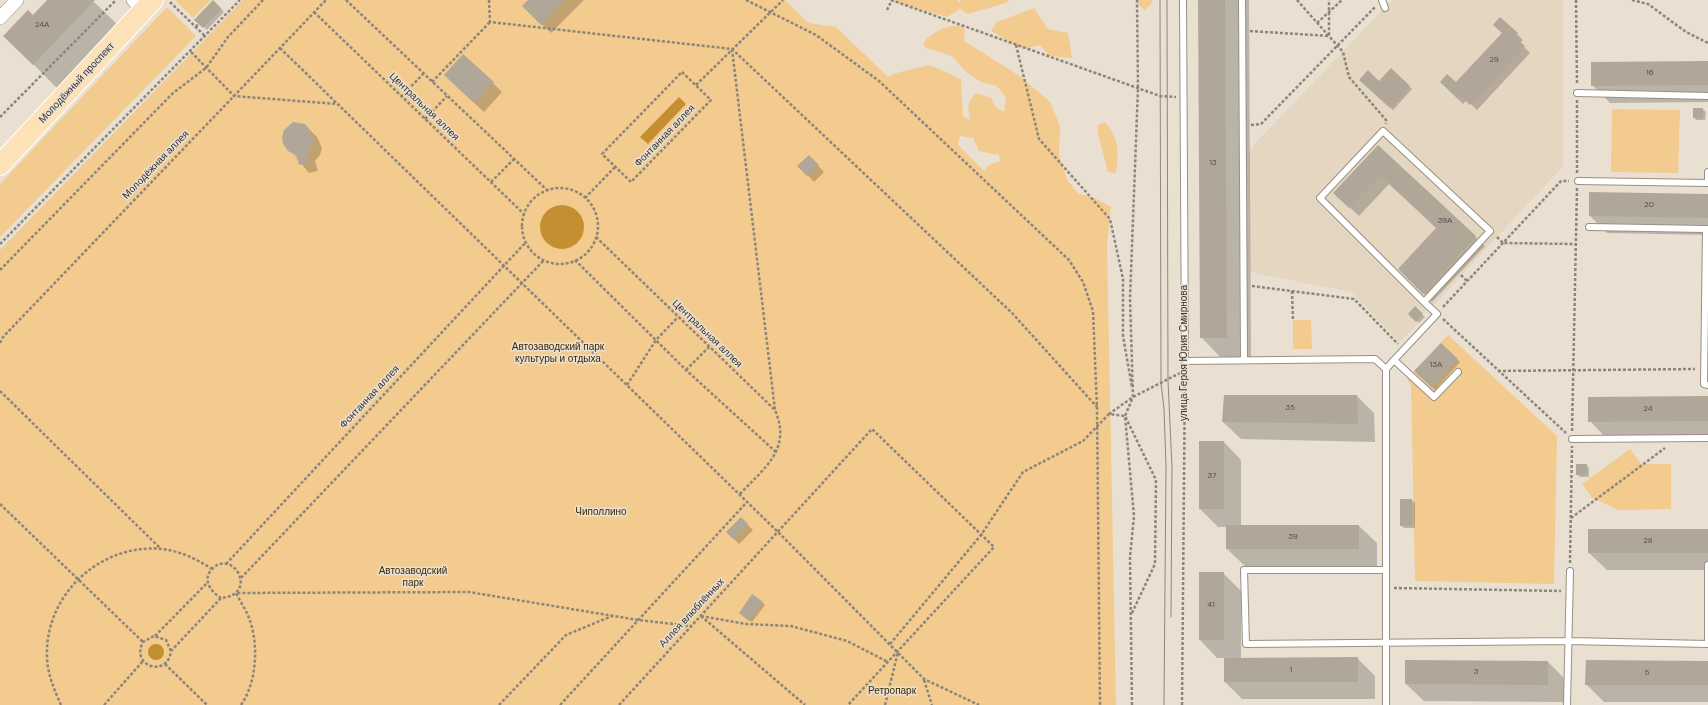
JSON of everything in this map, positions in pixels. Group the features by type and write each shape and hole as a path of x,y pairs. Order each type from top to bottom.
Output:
{"main road":[{"name":"Молодёжный проспект","path":"0,165 150,3"}],"street":[{"path":"0,18 18,0"}],"lane":[{"name":"улица Героя Юрия Смирнова","path":"1183,0 1185,361"},
{"path":"1242,0 1244,360"},
{"path":"1381,0 1385,8"},
{"path":"1577,93 1708,96"},
{"path":"1386,705 1386,369 1437,314 1424,302 1320,198 1383,131 1490,231 1424,302"},
{"path":"1578,181 1708,183 1708,172"},
{"path":"1589,227 1707,229 1704,384 1708,385"},
{"path":"1185,361 1375,359 1386,369"},
{"path":"1394,360 1434,397 1458,372"},
{"path":"1572,439 1708,438"},
{"path":"1386,570 1244,570 1246,644 1568,641 1708,644 1708,565"},
{"path":"1567,705 1570,571"}],"path":[{"path":"0,118 116,0"},
{"path":"0,244 191,52 240,0"},
{"path":"0,270 173,93 206,68 228,37 263,0"},
{"name":"Молодёжная аллея","path":"0,343 3,336 326,0"},
{"path":"346,0 547,190"},
{"path":"432,82 490,22 489,0"},
{"path":"746,0 816,35 879,81 1069,260 1083,282 1094,311 1097,408 1100,705"},
{"path":"696,85 782,0"},
{"path":"887,10 892,0 1160,96 1184,97"},
{"path":"1132,705 1132,616 1130,557 1134,516 1124,416 1133,397 1130,290 1138,88 1136,0"},
{"path":"1297,0 1343,52 1349,77 1386,120 1386,126 1383,131"},
{"path":"1329,0 1329,36"},
{"path":"1317,23 1342,0"},
{"path":"1242,125 1261,124 1381,0"},
{"path":"1570,571 1578,181 1576,0"},
{"path":"1632,0 1648,4 1686,32 1708,43"},
{"path":"150,3 196,27 206,36"},
{"name":"Центральная аллея","path":"314,12 524,214"},
{"path":"490,22 732,49 1012,313 1097,408"},
{"path":"1242,30 1329,36"},
{"path":"1016,45 1039,139 1110,219 1123,279 1123,336 1133,397"},
{"path":"280,48 778,532 924,679 979,705"},
{"path":"732,49 775,410"},
{"path":"191,52 234,96 337,104"},
{"name":"Фонтанная аллея","path":"682,72 696,85 711,100 631,182 602,154 682,72"},
{"path":"401,97 423,74"},
{"path":"425,119 447,96"},
{"path":"491,182 514,158"},
{"path":"585,198 615,167"},
{"path":"1572,439 1437,314 1561,181 1578,181"},
{"path":"564,188 572,190 585,198 594,209 597,218 596,238 587,251 575,260 560,263 544,260 532,252 526,242 522,225 524,214 534,198 547,190 564,188"},
{"path":"1497,237 1503,243 1576,244"},
{"name":"Центральная аллея","path":"596,238 775,410 781,423 781,441 777,453"},
{"name":"Фонтанная аллея","path":"212,569 219,565 226,564 526,242"},
{"path":"241,578 544,260"},
{"path":"575,260 686,370 777,453 739,495"},
{"path":"1461,276 1467,281"},
{"path":"1243,285 1354,299 1404,350"},
{"path":"1292,291 1293,320"},
{"path":"627,385 656,340 678,317"},
{"path":"686,370 709,347"},
{"name":"улица Героя Юрия Смирнова","path":"1182,705 1185,361"},
{"path":"1498,371 1704,369"},
{"path":"890,644 981,535 1022,472 1083,442 1110,414 1133,397 1185,371"},
{"path":"0,391 161,549"},
{"path":"1110,414 1124,416"},
{"path":"1124,416 1156,480 1155,564 1132,616"},
{"name":"Аллея влюблённых","path":"619,705 872,429 981,535"},
{"path":"1571,518 1678,438"},
{"path":"560,705 747,502"},
{"path":"0,504 143,642"},
{"path":"848,705 994,547 981,535"},
{"path":"61,705 51,683 46,655 50,628 60,601 78,579 96,565 116,555 138,550 161,549 179,553 197,559 212,569 208,575 208,582 212,592 222,598"},
{"path":"208,582 154,636 143,642 140,652 143,661 147,665 156,667 165,664 171,651 222,598 229,597 236,593 241,586 241,578 236,568 226,564"},
{"path":"1386,588 1570,591"},
{"path":"236,593 469,592 638,620 691,626"},
{"path":"236,593 249,619 255,646 253,674 241,705"},
{"path":"499,705 566,635 612,615"},
{"path":"701,616 746,624 791,626 847,641 888,662"},
{"path":"701,616 805,705"},
{"path":"154,636 166,640 171,651"},
{"path":"885,705 898,652"},
{"path":"104,705 143,661"},
{"path":"165,664 207,705"},
{"path":"924,679 932,705"}],"shaded area":[{"path":"1392,0 1563,0 1563,166 1434,305 1433,304 1416,321 1418,323 1400,342 1351,292 1250,272 1249,150"},
{"path":"679,97 686,104 648,144 640,137"},
{"path":"562,205 574,209 580,215 584,227 580,239 574,245 562,249 550,245 544,239 540,227 544,215 550,209"},
{"path":"156,644 162,646 164,652 162,658 156,660 150,658 148,652 150,646"}],"green space":[{"path":"175,0 211,0 193,18"},
{"name":"Автозаводский парк культуры и отдыха","path":"243,0 785,0 808,23 836,27 888,77 903,71 929,65 961,79 963,116 970,120 968,105 975,93 991,98 996,108 1004,112 1006,98 997,86 981,82 966,72 952,56 926,48 923,43 935,32 951,26 962,26 965,30 964,41 1021,77 1050,102 1060,126 1059,155 1067,180 1079,194 1095,198 1111,207 1107,245 1116,705 0,705 0,250","holes":["960,136 973,138 979,151 999,155 1000,161 989,165 984,171 958,145"]},
{"path":"889,0 957,0 959,2 961,0 1009,0 1006,3 968,14 960,9 947,17"},
{"path":"1137,0 1153,0 1145,10 1137,3"},
{"path":"167,7 196,36 0,237 0,184"},
{"path":"1034,8 1048,29 1068,33 1072,58 1049,56 1040,45 1023,49 991,31 997,22"},
{"path":"1612,109 1680,110 1678,173 1611,172"},
{"path":"1105,122 1113,134 1117,146 1118,159 1116,173 1108,172 1098,134 1098,125"},
{"path":"1293,320 1311,320 1312,349 1293,349"},
{"path":"1448,335 1557,436 1554,584 1415,581 1411,385 1407,379"},
{"path":"1630,449 1641,464 1671,464 1671,509 1619,510 1592,498 1582,484"}],"building":[{"path":"47,0 95,0 33,65 3,36 28,10 33,15"},
{"path":"213,0 222,9 203,28 194,20"},
{"path":"528,0 566,0 541,25 522,6"},
{"path":"1198,0 1225,0 1227,338 1200,338"},
{"path":"1500,17 1518,33 1515,37 1525,46 1470,105 1460,95 1457,98 1440,82 1447,74 1456,82 1502,33 1493,25"},
{"path":"463,54 494,82 474,103 444,75"},
{"path":"1708,61 1708,85 1591,86 1591,62"},
{"path":"1391,68 1410,86 1390,108 1359,80 1368,70 1379,81"},
{"path":"1693,108 1703,108 1703,118 1693,118"},
{"path":"293,122 305,124 312,133 313,143 307,152 309,162 299,165 297,156 288,151 283,144 282,137 284,130"},
{"path":"1378,145 1476,236 1423,294 1398,269 1436,228 1380,175 1349,208 1333,193"},
{"path":"809,155 819,165 807,176 797,166"},
{"path":"1589,192 1708,194 1708,218 1589,216"},
{"path":"1415,306 1423,314 1416,322 1408,314"},
{"path":"1441,343 1458,359 1432,388 1414,371"},
{"path":"1224,395 1357,395 1358,424 1222,422"},
{"path":"1708,396 1708,421 1588,422 1588,397"},
{"path":"1199,441 1224,441 1224,509 1199,509"},
{"path":"1576,464 1587,464 1587,475 1576,475"},
{"path":"1400,499 1412,499 1413,526 1400,526"},
{"path":"741,517 748,524 733,539 726,532"},
{"path":"1226,525 1359,525 1359,549 1226,549"},
{"path":"1588,529 1708,529 1708,553 1588,553"},
{"path":"1199,572 1224,572 1224,640 1199,640"},
{"path":"752,594 763,602 749,621 739,613"},
{"path":"1358,657 1358,682 1224,682 1224,658"},
{"path":"1405,660 1548,661 1548,685 1405,684"},
{"path":"1586,660 1708,661 1708,685 1585,685"}],"tram line":[{"path":"1160,0 1161,383 1164,409 1166,466 1164,705"},
{"path":"1167,0 1168,381 1172,467 1171,617"}],"park label":[{"name":"Чиполлино","path":"601,512"},
{"name":"Автозаводский парк","path":"413,576"},
{"name":"Ретропарк","path":"892,691"}]}
